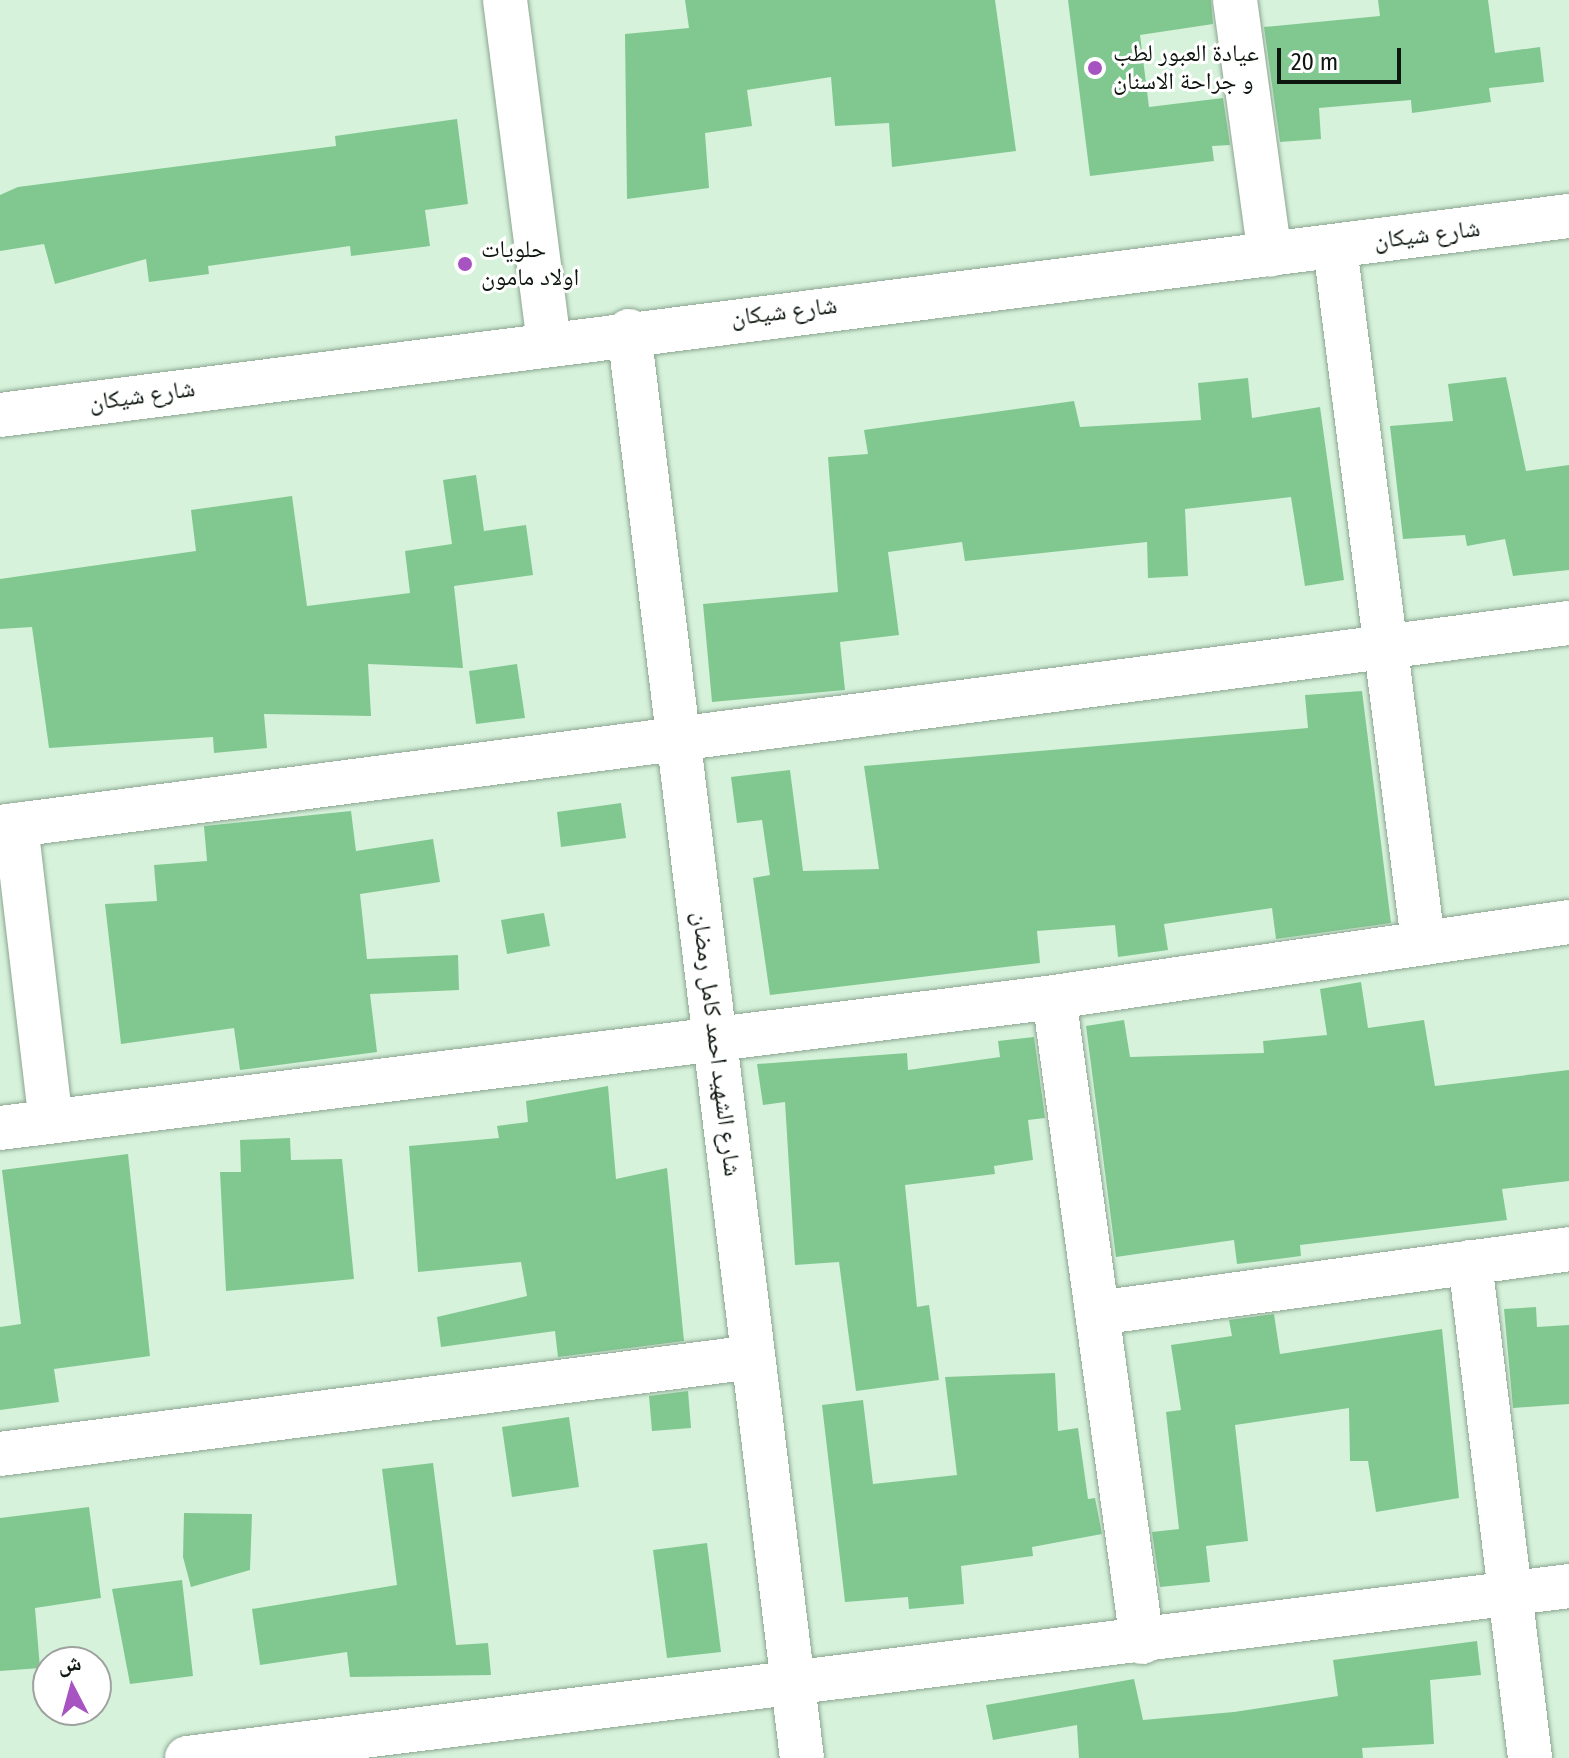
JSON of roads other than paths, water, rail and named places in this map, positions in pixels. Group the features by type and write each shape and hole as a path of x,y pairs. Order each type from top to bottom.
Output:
{"street":[{"path":"505,0 549,342"},
{"path":"1235,0 1270,255"},
{"name":"شارع شيكان","path":"0,415 629,331 1270,255 1569,216"},
{"path":"1335,247 1423,942"},
{"name":"شارع الشهيد احمد كامل رمضان","path":"629,331 675,739 718,1040 802,1758"},
{"path":"51,1121 8,826 1569,623"},
{"path":"0,1128 1054,997 1569,922"},
{"path":"1054,997 1142,1642"},
{"path":"1097,1313 1569,1249"},
{"path":"1470,1262 1530,1758"},
{"path":"0,1454 753,1357"},
{"path":"187,1758 792,1680 1142,1642 1569,1586"}],"place":[{"name":"عيادة العبور لطب و جراحة الاسنان","path":"1095,68"},
{"name":"حلويات اولاد مامون","path":"465,264"}]}
